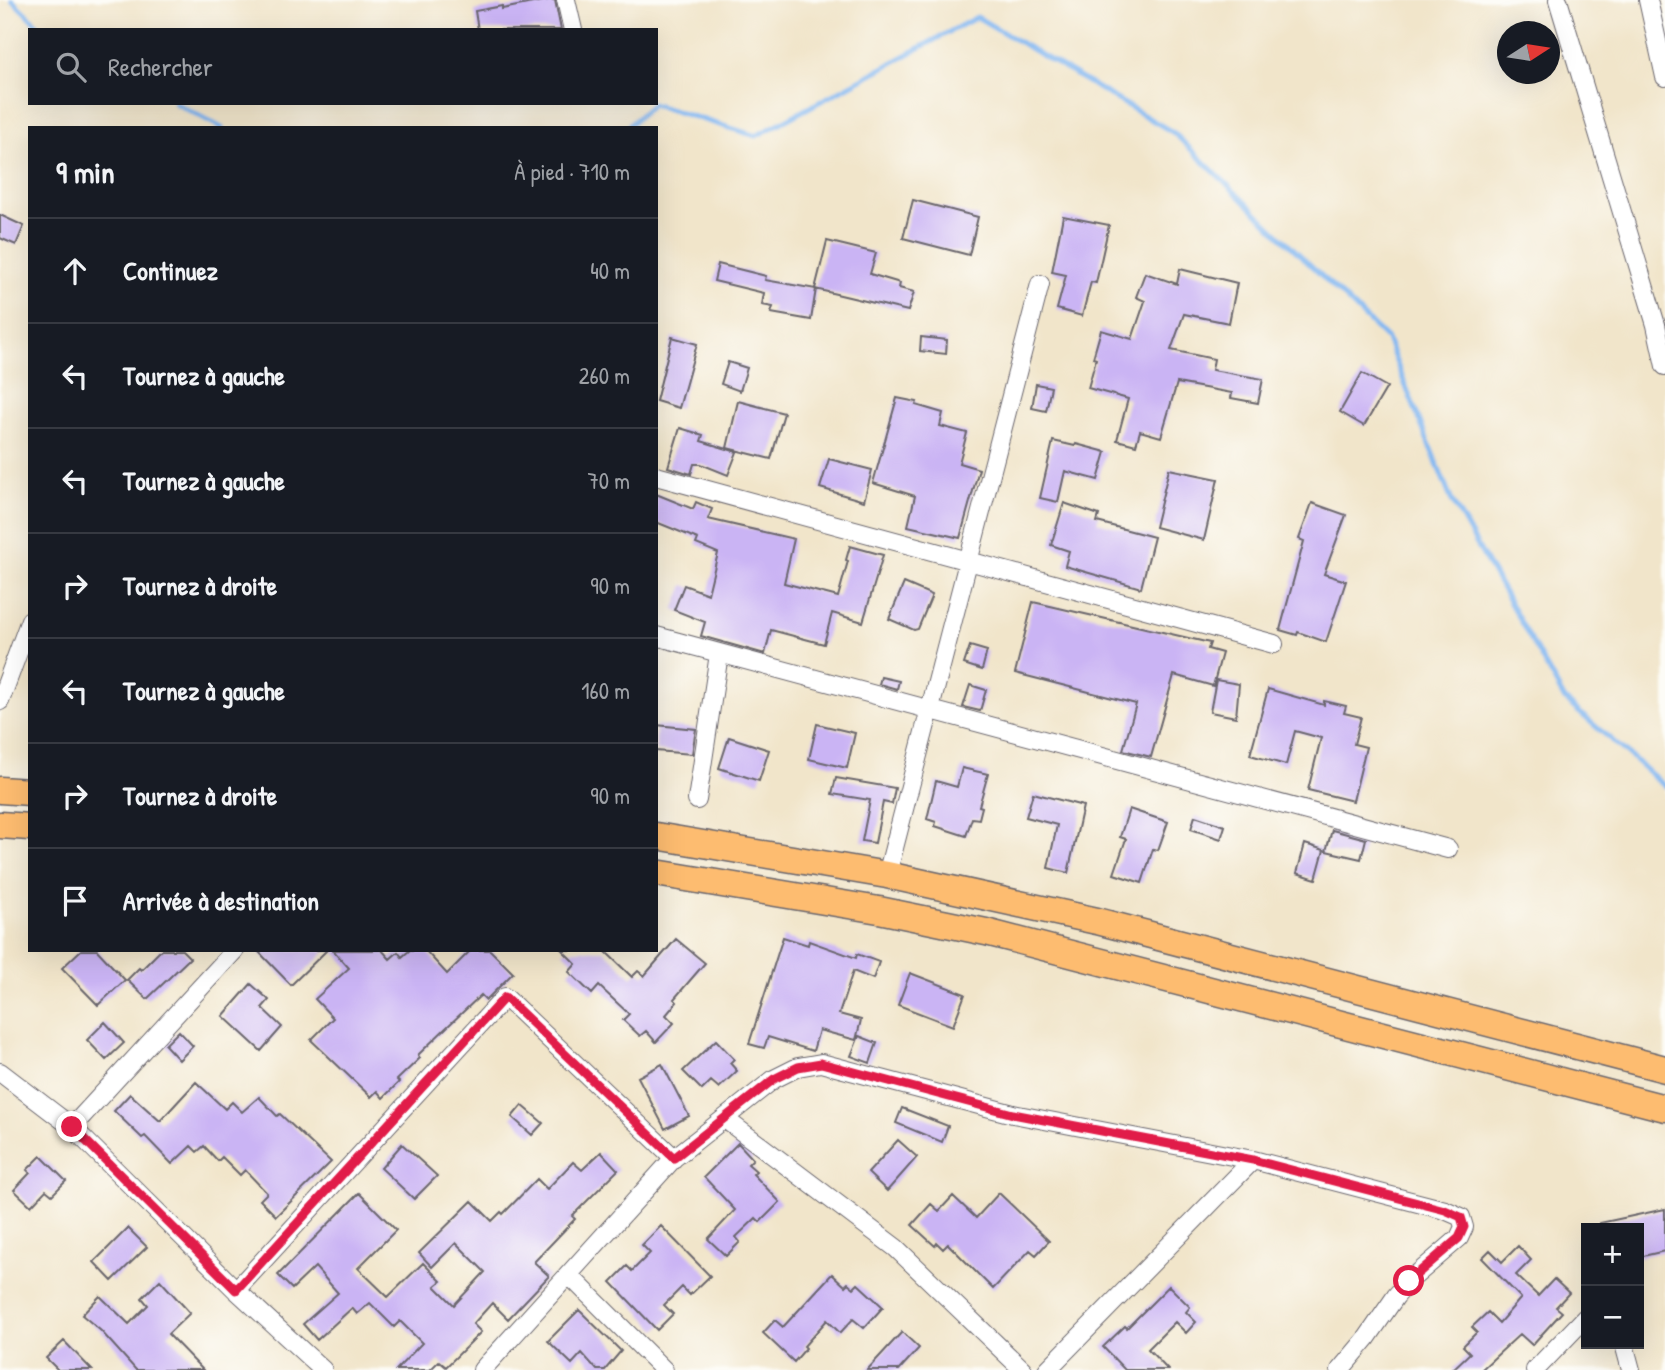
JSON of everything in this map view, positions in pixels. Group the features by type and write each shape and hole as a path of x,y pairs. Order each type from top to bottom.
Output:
{"main road":[{"path":"0,790 28,792"},
{"path":"0,825 28,827"},
{"path":"658,836 887,875 1097,921 1665,1069"},
{"path":"658,873 879,910 986,932 1665,1108"}],"street":[{"path":"566,0 573,28"},
{"path":"1558,0 1660,324 1665,366"},
{"path":"1648,0 1665,77"},
{"path":"887,875 1040,284"},
{"path":"658,477 1274,644"},
{"path":"0,701 28,625"},
{"path":"658,637 1448,849"},
{"path":"698,800 719,654"},
{"path":"72,1127 233,952"},
{"path":"236,1290 505,997 674,1158"},
{"path":"482,1370 674,1158 774,1079 798,1067 821,1063 1013,1114 1253,1160 1445,1210 1461,1217 1464,1227 1459,1238 1409,1281 1340,1370"},
{"path":"0,1072 72,1127 236,1290 323,1370"},
{"path":"725,1119 896,1248 1023,1370"},
{"path":"1047,1370 1253,1160"},
{"path":"569,1275 664,1370"},
{"path":"1535,1370 1581,1322"},
{"path":"1625,1349 1631,1370"}],"building":[{"path":"555,0 561,28 478,28 475,11 502,6 502,9"},
{"path":"913,200 978,217 969,255 903,238"},
{"path":"0,215 24,226 16,245 0,238"},
{"path":"1063,216 1109,225 1096,283 1091,282 1082,316 1057,309 1066,275 1052,272"},
{"path":"827,241 876,253 870,274 900,283 899,288 914,292 908,311 815,289"},
{"path":"718,264 766,276 765,280 816,289 811,320 771,313 773,307 762,305 764,293 714,281"},
{"path":"1180,269 1237,283 1229,323 1184,314 1171,350 1214,359 1212,370 1263,379 1258,403 1231,398 1232,393 1177,383 1161,437 1140,431 1136,445 1117,440 1128,399 1088,388 1101,330 1132,339 1145,301 1136,297 1145,273 1177,284"},
{"path":"672,337 697,344 679,408 658,402"},
{"path":"921,337 947,340 946,354 920,351"},
{"path":"728,362 747,368 740,391 721,384"},
{"path":"1362,373 1387,387 1364,426 1340,412"},
{"path":"1036,384 1051,387 1046,411 1032,408"},
{"path":"897,398 917,402 916,405 943,413 940,426 967,433 959,463 979,469 960,538 908,526 915,496 873,483"},
{"path":"738,401 784,413 771,459 727,448"},
{"path":"680,428 703,435 701,441 737,452 728,475 701,464 694,464 691,474 668,467"},
{"path":"1053,441 1106,452 1098,480 1065,471 1058,502 1040,498"},
{"path":"829,459 872,470 864,501 820,488"},
{"path":"1169,469 1218,479 1204,540 1155,527"},
{"path":"658,495 693,509 696,502 712,509 708,519 794,539 784,583 838,597 850,546 883,555 863,622 832,613 824,644 771,630 765,654 701,636 705,622 674,610 684,585 708,594 718,553 696,544 698,539 658,523"},
{"path":"1064,503 1099,515 1097,522 1154,537 1141,588 1065,566 1069,551 1051,545"},
{"path":"1312,503 1346,515 1324,574 1346,581 1326,642 1298,632 1297,635 1280,630 1304,541 1299,539"},
{"path":"904,583 932,595 918,629 914,630 889,619"},
{"path":"1033,602 1210,643 1208,649 1222,653 1213,686 1174,675 1151,757 1123,750 1136,704 1015,673"},
{"path":"970,646 987,651 982,670 964,664"},
{"path":"881,677 899,681 897,689 879,684"},
{"path":"1216,680 1239,684 1236,717 1210,712"},
{"path":"970,685 986,690 980,711 963,707"},
{"path":"1268,689 1324,705 1324,701 1346,706 1344,713 1361,717 1354,744 1366,747 1353,801 1308,790 1321,738 1295,731 1286,765 1250,755"},
{"path":"817,724 855,733 847,768 809,759"},
{"path":"658,725 696,729 692,754 658,751"},
{"path":"729,737 769,750 759,781 719,768"},
{"path":"962,768 988,774 979,806 982,807 979,819 972,818 966,836 935,826 936,822 927,819 936,781 957,787"},
{"path":"836,778 895,788 892,804 883,802 875,843 862,841 870,800 832,794"},
{"path":"1033,793 1083,806 1068,873 1048,868 1057,825 1026,817"},
{"path":"1129,809 1168,822 1158,850 1153,849 1142,883 1114,874 1126,839 1120,837"},
{"path":"1195,816 1225,826 1221,839 1191,829"},
{"path":"1332,830 1366,839 1361,859 1326,851"},
{"path":"1305,844 1324,850 1316,879 1297,873"},
{"path":"783,937 808,945 809,941 856,958 857,954 879,962 873,979 853,971 839,1014 861,1020 856,1040 819,1030 813,1051 768,1037 764,1048 749,1044"},
{"path":"676,939 705,963 674,999 677,1002 666,1015 674,1023 656,1042 646,1031 640,1036 623,1020 629,1014 599,986 592,994 569,972 576,964 564,952 606,952 632,977 638,971 644,976"},
{"path":"79,952 99,952 125,980 98,1005 62,968"},
{"path":"159,952 184,952 190,958 147,999 127,980 139,968 141,970"},
{"path":"259,952 325,952 291,985"},
{"path":"335,952 384,952 390,959 398,952 402,957 408,952 427,952 447,974 469,952 492,952 513,973 486,1000 481,995 448,1026 418,1055 420,1058 383,1098 377,1091 371,1097 311,1040 333,1018 315,999 349,968"},
{"path":"910,973 965,994 953,1026 898,1005"},
{"path":"251,984 269,1000 262,1008 282,1027 261,1051 223,1016"},
{"path":"105,1022 124,1043 106,1060 87,1040"},
{"path":"179,1031 193,1046 179,1060 165,1045"},
{"path":"859,1036 877,1043 870,1063 851,1056"},
{"path":"716,1040 734,1059 730,1063 737,1071 719,1088 711,1081 702,1090 683,1071"},
{"path":"662,1064 689,1116 665,1129 638,1077"},
{"path":"196,1082 225,1109 232,1102 242,1112 259,1097 331,1162 276,1216 260,1200 267,1193 245,1170 240,1175 222,1157 218,1161 204,1146 197,1152 191,1146 172,1164 145,1136 142,1138 114,1111 130,1094 160,1121"},
{"path":"522,1105 543,1123 532,1135 512,1117"},
{"path":"902,1108 948,1126 942,1142 896,1123"},
{"path":"898,1140 917,1157 887,1191 868,1173"},
{"path":"738,1143 753,1159 748,1164 756,1171 753,1174 780,1202 760,1222 756,1218 736,1237 740,1242 726,1256 708,1239 735,1210 704,1177"},
{"path":"402,1144 437,1176 414,1199 381,1168"},
{"path":"601,1152 618,1170 572,1216 575,1219 534,1262 549,1276 508,1319 492,1303 473,1324 481,1332 446,1367 439,1361 430,1370 396,1370 422,1343 400,1321 394,1327 370,1303 357,1314 352,1308 317,1340 303,1324 338,1293 315,1267 292,1289 278,1275 359,1193 396,1230 358,1268 388,1297 423,1263 441,1281 435,1286 454,1305 485,1272 456,1243 432,1267 419,1253 472,1201 492,1221 501,1212 503,1214 537,1179 547,1189 573,1162 582,1170"},
{"path":"41,1156 66,1181 52,1195 46,1190 31,1206 14,1190 30,1173 27,1170"},
{"path":"999,1193 1049,1241 1036,1255 1030,1250 993,1289 948,1244 943,1249 937,1243 935,1246 912,1225 931,1204 939,1211 953,1196 976,1218"},
{"path":"1665,1209 1665,1251 1644,1256 1644,1223 1600,1223"},
{"path":"661,1226 710,1276 690,1295 682,1287 664,1305 673,1314 657,1330 611,1282 627,1266 632,1271 650,1253 642,1245"},
{"path":"128,1228 147,1247 112,1281 94,1262"},
{"path":"1518,1246 1531,1260 1516,1275 1538,1296 1554,1279 1569,1293 1556,1307 1562,1312 1532,1345 1520,1334 1481,1370 1452,1370 1470,1353 1463,1346 1477,1332 1472,1327 1488,1312 1499,1323 1521,1298 1482,1258 1490,1250 1502,1262"},
{"path":"832,1274 845,1286 848,1283 854,1288 858,1284 883,1307 864,1328 853,1319 840,1333 827,1320 794,1362 763,1333 775,1320 783,1327"},
{"path":"160,1280 190,1313 168,1334 203,1370 136,1370 101,1331 82,1315 100,1296 129,1324 148,1305 142,1298"},
{"path":"1169,1286 1190,1307 1186,1312 1196,1322 1186,1333 1175,1322 1148,1349 1168,1370 1125,1370 1103,1347 1125,1326 1127,1328"},
{"path":"579,1310 621,1351 605,1370 597,1370 582,1353 572,1364 548,1341"},
{"path":"902,1332 919,1348 899,1370 867,1370"},
{"path":"64,1341 92,1370 58,1370 46,1358"}],"waterway":[{"path":"12,0 41,28"},
{"path":"655,105 756,136 977,17 1174,133 1387,339 1451,499 1565,700 1665,786"},
{"path":"179,105 218,126"},
{"path":"628,126 651,105"}],"route":[{"path":"72,1127 236,1290 505,997 674,1158 774,1079 798,1067 821,1063 1013,1114 1253,1160 1445,1210 1461,1217 1464,1227 1459,1238 1409,1281"}]}
